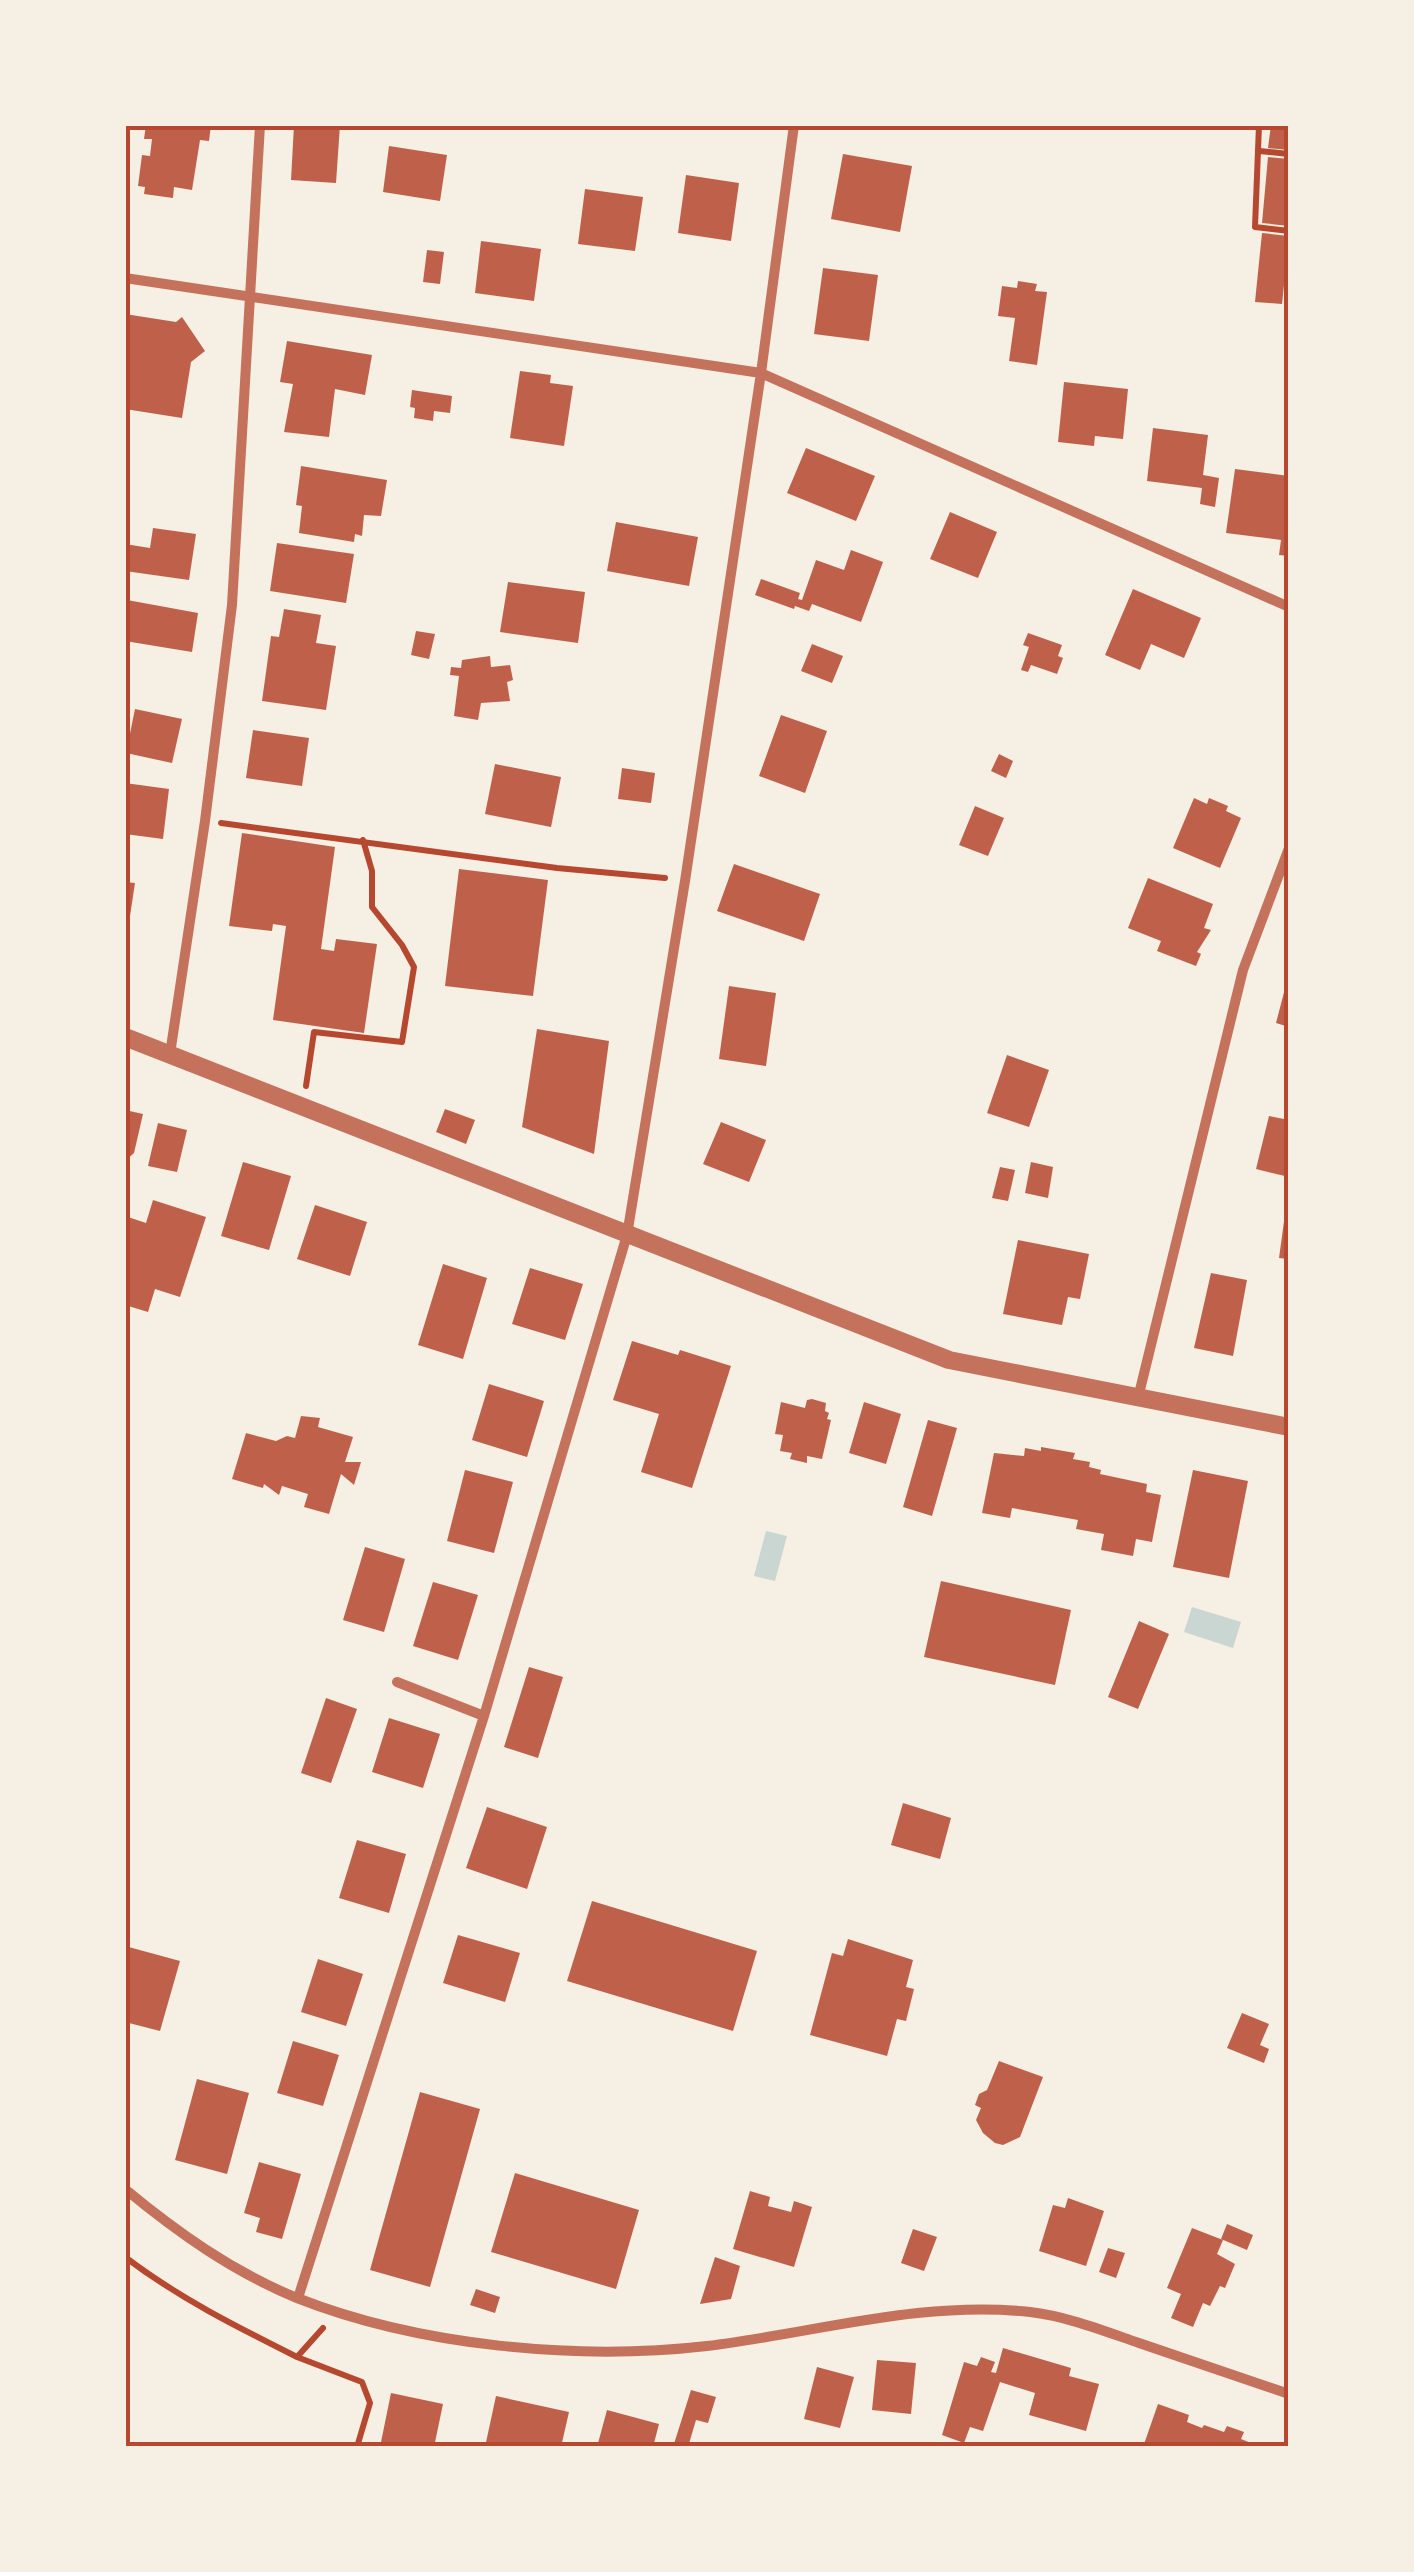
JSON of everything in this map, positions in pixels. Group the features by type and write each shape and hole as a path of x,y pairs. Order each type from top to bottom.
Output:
{"street":[{"path":"170,1054 232,604 260,125"},
{"path":"298,2298 484,1716 627,1235 685,881 794,125"},
{"path":"125,278 761,373 1289,607"},
{"path":"1138,1398 1243,970 1289,848"},
{"path":"125,1037 949,1360 1289,1427"},
{"path":"397,1682 484,1716"},
{"path":"125,2189 176,2231 258,2280 298,2298 369,2322 475,2342 585,2352 706,2346 912,2313 962,2309 1032,2312 1096,2328 1289,2394"}],"path":[{"path":"1260,125 1254,228 1289,231"},
{"path":"1259,151 1289,154"},
{"path":"205,820 556,868 685,881"},
{"path":"303,1107 314,1032 402,1042 414,967 402,944 372,907 372,871 363,840"},
{"path":"125,2258 205,2312 298,2357 362,2382 370,2403 357,2447"},
{"path":"298,2357 337,2311"}],"shaded area":[{"path":"766,1531 787,1536 775,1581 754,1576"},
{"path":"1192,1607 1241,1622 1233,1648 1184,1632"}],"building":[{"path":"146,125 211,125 209,141 200,140 192,190 174,187 173,198 144,194 145,187 138,186 142,155 150,156 152,139 144,139"},
{"path":"294,125 340,125 336,183 291,180"},
{"path":"1271,125 1289,125 1289,150 1268,148"},
{"path":"389,146 447,155 440,201 383,192"},
{"path":"843,154 912,166 900,232 831,219"},
{"path":"1268,157 1289,159 1289,226 1262,223"},
{"path":"686,175 739,183 731,241 678,233"},
{"path":"585,189 643,197 635,251 578,244"},
{"path":"1262,233 1289,236 1289,267 1286,266 1282,304 1255,302"},
{"path":"481,241 541,249 534,301 475,293"},
{"path":"427,250 444,252 440,284 423,282"},
{"path":"823,268 878,275 869,341 814,334"},
{"path":"1018,281 1037,284 1035,291 1047,292 1037,365 1009,361 1015,318 998,316 1002,286 1017,288"},
{"path":"125,314 176,322 182,317 205,351 191,362 182,418 125,409"},
{"path":"287,341 372,355 365,395 335,389 329,437 284,432 293,384 280,382"},
{"path":"520,371 551,375 550,383 573,386 564,446 510,438"},
{"path":"1064,382 1128,389 1123,439 1095,436 1094,446 1058,442"},
{"path":"412,390 452,396 450,413 434,411 433,421 414,418 415,408 410,407"},
{"path":"1153,428 1208,435 1203,475 1219,478 1215,507 1200,504 1202,488 1147,481"},
{"path":"806,448 875,476 856,521 787,493"},
{"path":"301,466 387,480 381,516 364,515 362,536 355,534 354,542 299,533 302,506 296,505"},
{"path":"1235,469 1289,476 1289,556 1279,555 1281,540 1226,533"},
{"path":"950,512 997,532 978,578 930,559"},
{"path":"616,522 698,537 689,586 607,571"},
{"path":"153,528 196,534 189,580 125,571 125,544 150,548"},
{"path":"277,543 354,554 346,603 270,591"},
{"path":"851,550 883,562 861,622 812,604 809,611 795,606 794,609 755,595 761,579 800,593 798,599 802,600 816,560 844,570"},
{"path":"508,582 585,592 578,643 500,632"},
{"path":"1133,589 1201,618 1184,658 1151,644 1140,670 1105,655"},
{"path":"127,600 198,613 192,652 125,641"},
{"path":"284,609 321,615 316,643 336,646 326,710 262,701 271,636 279,637"},
{"path":"416,631 435,634 429,659 411,655"},
{"path":"1028,633 1062,645 1058,656 1063,658 1057,674 1031,665 1028,672 1021,670 1029,647 1023,645"},
{"path":"812,644 843,656 832,683 801,671"},
{"path":"490,656 491,667 510,665 510,701 481,703 478,720 454,716 459,676 450,675 451,667 461,668 462,660"},
{"path":"135,709 182,719 172,763 126,753"},
{"path":"781,715 827,731 805,793 759,776"},
{"path":"253,730 309,738 302,786 246,778"},
{"path":"999,754 1013,761 1006,778 991,771"},
{"path":"495,764 561,777 551,827 485,814"},
{"path":"622,768 655,773 651,803 618,799"},
{"path":"125,783 169,789 163,839 125,834"},
{"path":"1194,798 1207,804 1209,798 1228,806 1226,811 1241,818 1220,868 1173,848"},
{"path":"975,806 1004,818 988,856 959,845"},
{"path":"242,833 335,847 321,949 334,951 336,939 377,944 364,1033 273,1020 286,926 273,924 272,931 229,926"},
{"path":"734,864 820,894 804,941 717,911"},
{"path":"459,869 548,880 533,996 445,986"},
{"path":"1148,878 1213,904 1204,928 1211,930 1197,952 1201,954 1196,966 1157,951 1161,941 1128,928"},
{"path":"125,882 135,883 127,936 125,936"},
{"path":"1289,978 1289,1027 1276,1023"},
{"path":"729,986 776,993 766,1066 719,1059"},
{"path":"537,1029 609,1041 594,1154 522,1127"},
{"path":"1007,1055 1049,1070 1029,1127 987,1113"},
{"path":"445,1109 475,1120 466,1144 436,1132"},
{"path":"125,1110 143,1114 134,1153 125,1161"},
{"path":"1269,1116 1289,1120 1289,1177 1256,1169"},
{"path":"721,1122 766,1140 749,1182 703,1164"},
{"path":"158,1123 187,1130 177,1172 148,1166"},
{"path":"243,1162 291,1176 269,1250 221,1236"},
{"path":"1031,1162 1053,1167 1048,1198 1025,1193"},
{"path":"1000,1167 1015,1170 1008,1201 992,1198"},
{"path":"153,1200 206,1217 180,1297 155,1289 148,1312 125,1305 125,1216 146,1223"},
{"path":"315,1205 367,1222 350,1276 297,1259"},
{"path":"1285,1214 1289,1214 1289,1259 1279,1258"},
{"path":"1018,1240 1089,1254 1080,1299 1068,1297 1062,1325 1003,1314"},
{"path":"443,1264 487,1278 463,1359 418,1345"},
{"path":"530,1268 583,1284 565,1340 512,1324"},
{"path":"1211,1273 1247,1280 1233,1356 1194,1348"},
{"path":"632,1341 678,1355 680,1350 731,1366 692,1488 641,1472 659,1414 613,1400"},
{"path":"489,1384 544,1401 527,1457 472,1440"},
{"path":"807,1400 826,1403 827,1419 831,1420 822,1459 807,1456 807,1463 790,1459 792,1453 780,1451 783,1435 775,1434 781,1402 805,1408"},
{"path":"864,1402 901,1414 886,1464 849,1453"},
{"path":"301,1416 320,1418 318,1427 353,1437 345,1462 361,1462 354,1485 341,1474 329,1514 304,1507 308,1494 282,1486 279,1495 264,1484 263,1488 232,1479 246,1433 276,1441 287,1436 295,1438"},
{"path":"928,1420 957,1428 932,1516 903,1507"},
{"path":"1041,1447 1075,1453 1073,1459 1090,1462 1089,1467 1101,1470 1100,1474 1147,1484 1146,1492 1161,1495 1152,1542 1136,1539 1133,1556 1101,1550 1104,1534 1076,1529 1078,1520 1012,1508 1010,1518 982,1513 994,1453 1024,1456 1025,1448 1041,1451"},
{"path":"465,1470 513,1482 494,1553 447,1541"},
{"path":"1193,1470 1248,1481 1229,1578 1173,1567"},
{"path":"365,1547 405,1559 384,1632 343,1620"},
{"path":"941,1581 1071,1610 1055,1685 924,1657"},
{"path":"433,1582 478,1595 458,1660 413,1646"},
{"path":"1139,1621 1169,1634 1138,1709 1108,1697"},
{"path":"529,1667 563,1677 538,1758 504,1747"},
{"path":"326,1698 357,1709 331,1783 301,1773"},
{"path":"389,1718 440,1734 423,1788 372,1772"},
{"path":"903,1803 951,1818 940,1859 891,1845"},
{"path":"487,1807 547,1827 527,1889 466,1868"},
{"path":"357,1840 406,1854 389,1913 339,1898"},
{"path":"592,1901 757,1951 733,2031 567,1981"},
{"path":"458,1935 520,1953 505,2002 443,1983"},
{"path":"848,1939 913,1960 906,1987 914,1989 906,2021 897,2019 887,2056 810,2035 832,1953 843,1956"},
{"path":"125,1946 180,1961 160,2031 125,2022"},
{"path":"318,1959 363,1974 346,2026 301,2012"},
{"path":"1242,2013 1269,2024 1260,2045 1269,2049 1264,2063 1227,2048"},
{"path":"293,2041 339,2055 323,2106 277,2093"},
{"path":"999,2061 1043,2077 1020,2137 1003,2145 983,2133 976,2120 981,2108 975,2105 979,2094 987,2090"},
{"path":"197,2079 249,2093 227,2174 175,2160"},
{"path":"420,2092 480,2109 430,2287 370,2270"},
{"path":"259,2162 301,2174 282,2239 256,2232 260,2218 244,2213"},
{"path":"515,2173 639,2210 616,2289 491,2252"},
{"path":"750,2191 770,2197 768,2206 791,2212 794,2201 812,2207 794,2267 733,2249"},
{"path":"1068,2198 1104,2211 1086,2266 1039,2251 1053,2205 1065,2208"},
{"path":"1227,2224 1253,2235 1247,2250 1221,2239"},
{"path":"1192,2228 1223,2240 1217,2254 1235,2264 1225,2288 1220,2286 1210,2306 1203,2303 1193,2327 1171,2318 1181,2294 1167,2288"},
{"path":"913,2229 937,2237 924,2271 901,2263"},
{"path":"1108,2248 1125,2253 1116,2278 1099,2272"},
{"path":"715,2257 740,2266 731,2299 700,2304"},
{"path":"476,2289 500,2297 495,2313 470,2305"},
{"path":"1003,2348 1071,2368 1069,2376 1099,2384 1086,2431 1029,2415 1035,2393 1000,2382 983,2431 970,2427 964,2443 942,2435 964,2362 977,2366 981,2357 995,2362 991,2372 996,2373"},
{"path":"877,2360 916,2363 911,2414 872,2410"},
{"path":"817,2367 854,2377 840,2428 804,2419"},
{"path":"691,2390 716,2397 708,2423 696,2420 688,2447 673,2447"},
{"path":"391,2393 443,2404 434,2447 380,2447"},
{"path":"496,2396 569,2412 561,2447 485,2447"},
{"path":"1158,2404 1189,2415 1187,2422 1202,2428 1204,2425 1224,2432 1227,2426 1244,2432 1241,2439 1261,2447 1143,2447"},
{"path":"607,2410 659,2424 653,2447 597,2447"}]}
